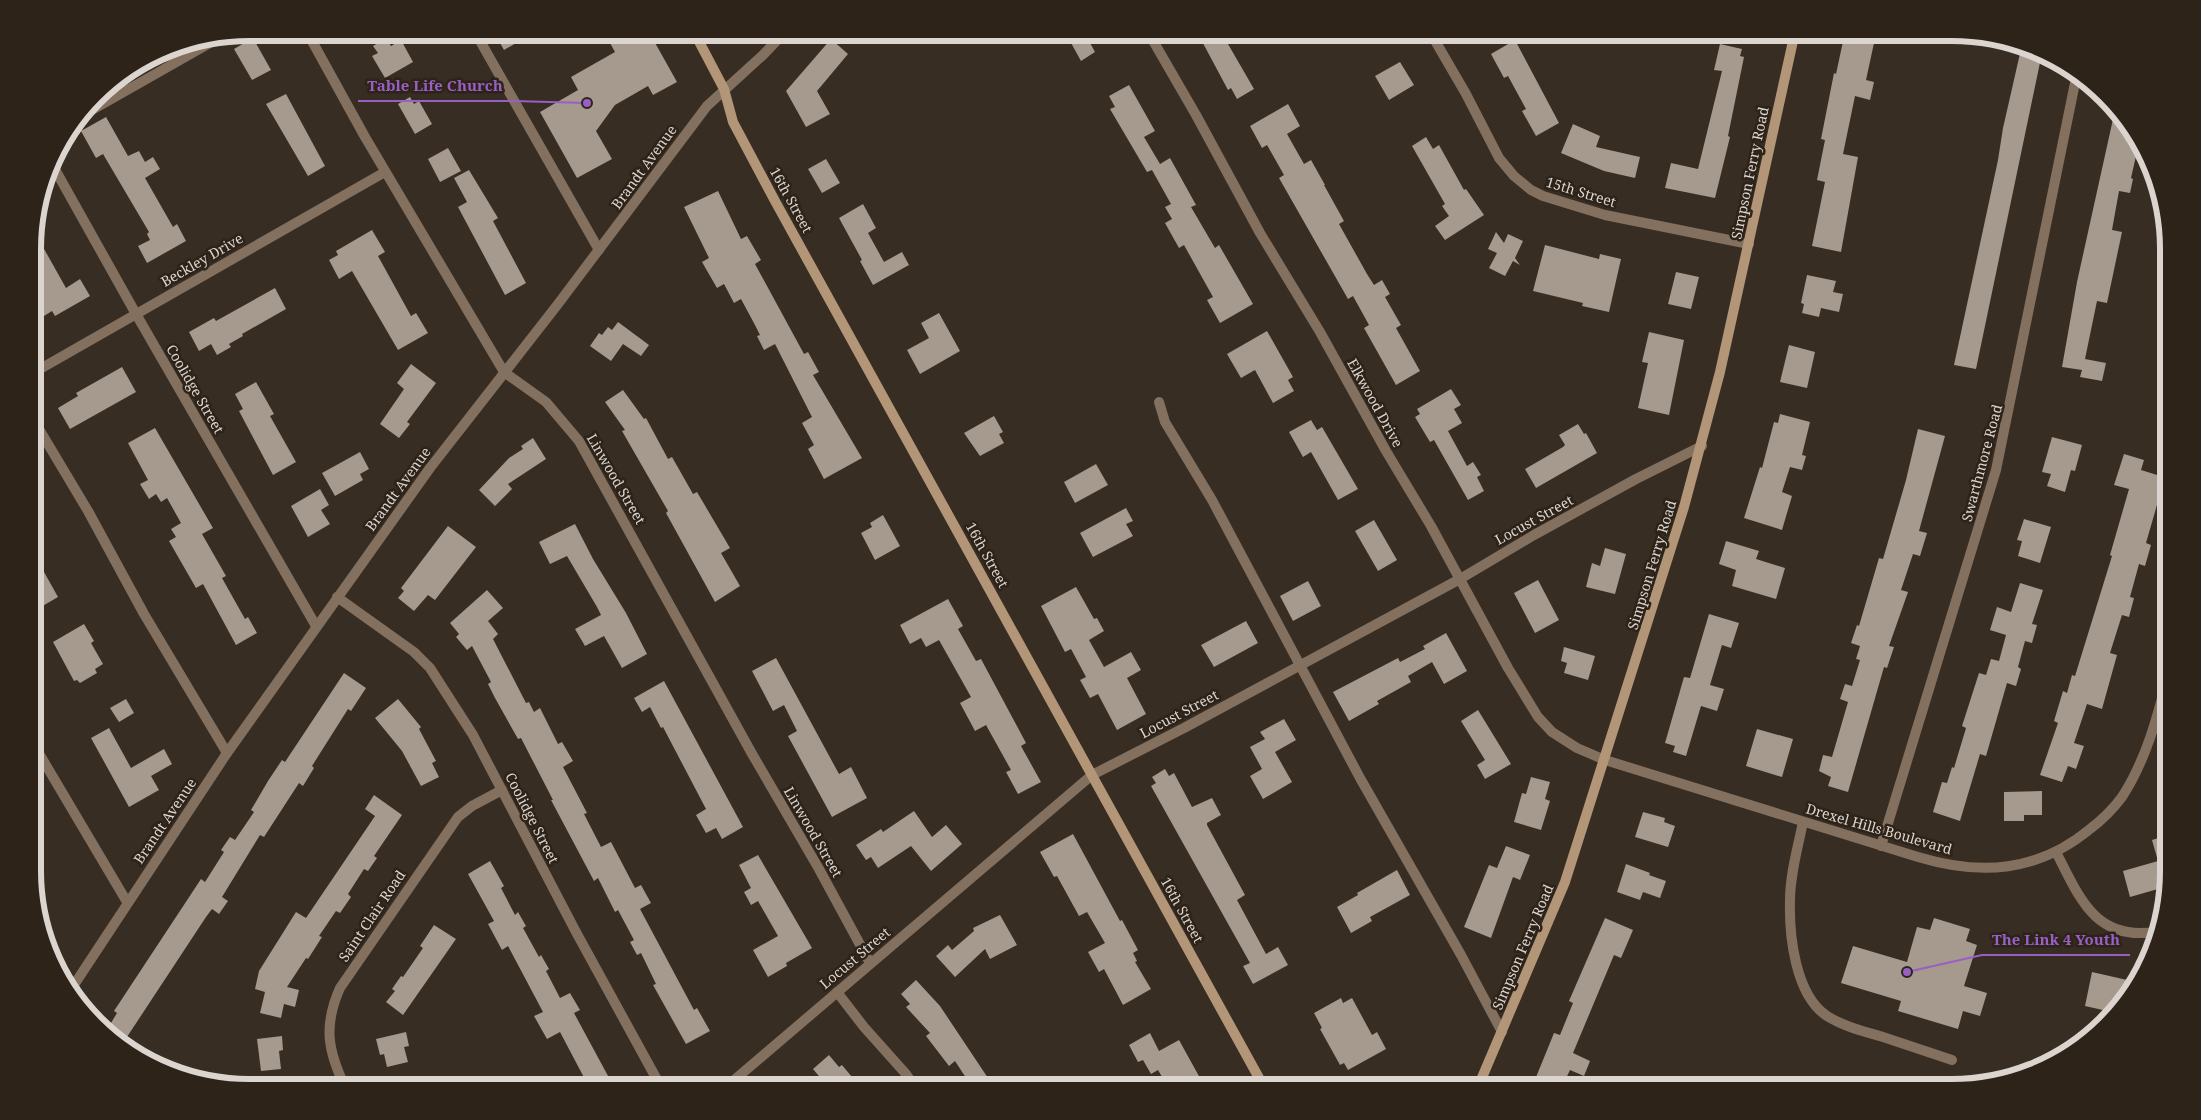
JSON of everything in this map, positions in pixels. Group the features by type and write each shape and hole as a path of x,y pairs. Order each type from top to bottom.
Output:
{"street":[{"name":"Linwood Street","path":"312,41 385,172 504,372 546,402 579,441 751,752 819,868 870,963"},
{"path":"480,41 599,250"},
{"name":"16th Street","path":"699,41 724,89 733,122 775,201 1260,1079"},
{"name":"Brandt Avenue","path":"74,984 227,753 430,468 599,250 698,118 724,89 776,41"},
{"name":"Elkwood Drive","path":"1153,41 1260,233 1320,332 1386,451 1431,526 1508,668 1538,717 1552,732 1577,748 1605,760"},
{"name":"15th Street","path":"1435,41 1466,94 1499,158 1514,176 1532,190 1544,196 1605,215 1749,244"},
{"name":"Simpson Ferry Road","path":"1481,1079 1565,882 1605,760 1702,446 1749,244 1793,41"},
{"path":"98,107 205,46"},
{"name":"Swarthmore Road","path":"1881,846 1996,470 2075,81"},
{"name":"Coolidge Street","path":"56,171 316,626"},
{"name":"Beckley Drive","path":"41,368 385,172"},
{"path":"1159,402 1165,422 1212,500 1360,778 1461,955 1502,1032"},
{"path":"41,433 144,614 227,753"},
{"name":"Locust Street","path":"735,1079 1092,775 1184,728 1460,579 1534,535 1702,446"},
{"name":"Coolidge Street","path":"337,597 414,652 430,668 473,735 657,1079"},
{"name":"Drexel Hills Boulevard","path":"1605,760 1936,863 1969,868 2002,868 2027,864 2056,852 2082,836 2103,818 2121,798 2137,770 2154,728 2160,706"},
{"path":"41,757 127,902"},
{"name":"Saint Clair Road","path":"341,1079 336,1067 329,1036 332,1006 340,988 458,818 472,806 502,790"},
{"path":"1804,822 1794,868 1790,900 1791,934 1798,969 1808,996 1814,1006 1827,1016 1851,1027 1952,1060"},
{"path":"2056,852 2080,899 2090,912 2105,925 2132,934 2151,932"},
{"path":"837,992 864,1027 909,1079"}],"building":[{"path":"248,41 255,41 271,70 252,80 234,49"},
{"path":"381,41 388,41 391,46 402,41 413,62 385,78 372,56 378,53 373,46"},
{"path":"499,41 520,41 504,50"},
{"path":"609,41 654,41 677,82 653,95 648,86 615,105 596,131 612,159 577,178 540,112 578,90 571,77 615,52"},
{"path":"829,41 833,41 848,54 817,91 830,114 806,127 786,91"},
{"path":"1070,41 1089,41 1095,52 1081,61"},
{"path":"1202,41 1230,41 1231,43 1228,44 1254,89 1237,99 1231,88 1228,90"},
{"path":"1516,41 1559,123 1536,136 1522,111 1526,109 1508,76 1504,78 1491,54"},
{"path":"1843,41 1868,41 1874,43 1866,80 1874,82 1870,100 1855,96 1843,154 1858,157 1841,252 1812,246 1825,182 1817,180 1825,140 1821,139 1834,73 1836,74"},
{"path":"1720,44 1742,49 1740,56 1744,57 1728,136 1730,137 1715,198 1665,188 1671,163 1698,169 1722,71 1714,70"},
{"path":"2020,52 2040,61 1976,369 1954,365 1998,160 2003,128"},
{"path":"1400,62 1414,85 1389,100 1375,76"},
{"path":"1129,85 1155,131 1144,137 1160,164 1170,158 1196,205 1191,207 1215,248 1219,245 1253,304 1220,323 1207,300 1213,297 1184,245 1179,248 1165,223 1172,219 1165,207 1171,204 1152,170 1147,172 1110,109 1115,107 1109,96"},
{"path":"286,94 325,166 308,176 266,104"},
{"path":"410,97 414,104 419,101 432,124 415,134 398,104"},
{"path":"1288,104 1300,126 1287,134 1304,164 1311,160 1344,221 1339,224 1374,285 1382,280 1390,294 1385,297 1401,325 1396,328 1420,371 1396,385 1364,328 1369,325 1353,296 1348,299 1279,178 1284,175 1267,145 1262,148 1250,126"},
{"path":"106,117 128,156 139,151 145,162 153,157 160,169 145,178 173,227 177,224 186,241 147,263 138,246 150,240 147,234 149,232 103,154 96,158 81,131"},
{"path":"2113,118 2125,133 2136,154 2130,193 2119,191 2112,230 2122,232 2107,303 2097,301 2085,359 2106,363 2102,381 2080,377 2082,370 2062,367 2077,282"},
{"path":"1573,124 1600,136 1596,147 1640,157 1635,178 1604,171 1561,153"},
{"path":"1426,137 1433,149 1439,145 1464,190 1466,189 1484,215 1445,240 1435,226 1449,216 1442,206 1445,204 1412,146"},
{"path":"448,148 461,171 440,182 428,159"},
{"path":"826,159 840,183 822,193 808,169"},
{"path":"469,170 498,218 493,221 526,283 505,295 458,207 467,202 454,178"},
{"path":"718,191 741,239 747,236 761,260 755,264 804,354 808,352 819,372 813,375 862,458 824,479 808,449 814,445 802,423 812,417 775,344 764,350 757,336 760,335 741,299 734,303 724,284 717,288 702,262 709,258 684,207"},
{"path":"863,204 876,228 868,233 884,262 902,252 909,265 873,285 860,261 862,260 839,218"},
{"path":"372,230 385,252 378,256 411,316 416,313 428,333 398,350 352,271 339,279 329,260 338,255 336,251"},
{"path":"1496,232 1504,243 1508,234 1523,241 1515,258 1520,265 1513,261 1505,276 1489,268 1497,253 1488,249"},
{"path":"41,244 66,288 80,279 90,296 55,316 52,311 44,316 41,311"},
{"path":"1545,245 1599,259 1600,254 1621,259 1609,312 1582,306 1583,303 1533,291"},
{"path":"1676,272 1699,277 1691,309 1668,304"},
{"path":"1807,275 1836,281 1833,292 1843,294 1839,312 1821,308 1819,317 1802,313 1804,304 1801,303"},
{"path":"275,288 286,309 242,334 243,336 229,344 231,347 217,355 211,344 199,351 189,332 214,318 216,321"},
{"path":"939,313 960,351 920,374 907,350 929,338 921,323"},
{"path":"618,322 649,345 641,356 623,344 611,361 590,346 599,333 602,335 608,327 612,330"},
{"path":"1267,331 1293,377 1288,380 1294,391 1273,403 1255,370 1241,378 1227,354"},
{"path":"1649,332 1684,340 1669,415 1638,408 1648,363 1642,362"},
{"path":"1789,345 1815,352 1807,388 1780,382"},
{"path":"411,364 436,383 407,422 410,424 399,438 380,424 404,389 397,383"},
{"path":"122,367 136,392 70,429 58,408 78,396 76,393"},
{"path":"256,382 274,414 270,416 296,462 273,475 239,411 243,409 235,394"},
{"path":"1451,389 1461,405 1454,409 1462,423 1448,431 1467,466 1473,462 1481,475 1477,477 1484,491 1468,500 1434,440 1430,442 1415,417 1420,414 1417,409"},
{"path":"623,390 644,419 646,418 668,459 672,457 693,494 697,492 730,548 721,553 740,586 715,602 666,513 668,511 622,431 625,430 605,402"},
{"path":"1780,414 1810,422 1802,455 1806,456 1802,470 1790,467 1782,492 1792,496 1782,530 1744,518 1760,467 1762,468 1774,422 1778,423"},
{"path":"994,416 1003,432 999,434 1004,443 980,456 964,433"},
{"path":"1311,420 1317,430 1322,427 1358,489 1338,500 1311,452 1303,457 1289,432"},
{"path":"1578,424 1584,434 1586,433 1597,453 1536,488 1525,469 1563,447 1565,445 1559,435"},
{"path":"155,428 213,528 202,534 226,576 222,578 245,619 248,617 257,633 236,645 203,584 196,588 169,541 176,537 171,529 181,523 167,498 161,502 156,494 149,499 140,484 148,480 128,443"},
{"path":"1918,429 1945,436 1919,531 1927,533 1920,556 1913,554 1901,590 1908,592 1889,646 1894,647 1887,668 1884,667 1848,792 1828,786 1831,777 1819,771 1823,755 1832,757 1848,702 1840,699 1845,684 1852,686 1860,660 1856,659 1860,646 1851,643 1857,625 1859,626 1879,558 1883,559 1906,480"},
{"path":"2052,437 2082,445 2075,471 2071,470 2065,492 2047,486 2051,474 2042,472"},
{"path":"533,438 546,459 508,484 512,489 495,506 479,490 509,458 523,449 521,446"},
{"path":"360,452 369,469 360,474 363,480 335,496 322,473"},
{"path":"2124,454 2144,460 2141,470 2160,476 2160,498 2146,543 2151,545 2145,566 2139,564 2130,597 2134,598 2129,617 2122,615 2110,653 2117,655 2102,709 2087,704 2074,743 2084,746 2076,769 2068,766 2062,782 2040,775 2058,723 2054,721 2063,691 2067,693 2072,675 2075,676 2112,556 2110,555 2129,489 2114,485"},
{"path":"1096,464 1108,485 1075,503 1064,482"},
{"path":"320,489 329,505 321,510 330,524 308,537 291,506"},
{"path":"1126,508 1133,521 1126,524 1133,536 1093,557 1080,533"},
{"path":"883,515 900,546 875,560 861,533 872,527 870,523"},
{"path":"2024,519 2051,527 2040,563 2018,556 2022,541 2017,540"},
{"path":"1374,520 1397,560 1378,571 1355,531"},
{"path":"575,524 647,654 622,668 604,636 585,646 575,629 601,615 567,556 550,564 539,542"},
{"path":"448,526 476,547 435,600 428,595 414,611 398,598 404,591 401,588"},
{"path":"1726,541 1759,551 1756,559 1785,568 1776,599 1732,586 1736,570 1719,564"},
{"path":"1605,548 1626,554 1615,594 1586,587 1592,563 1600,566"},
{"path":"41,567 58,597 41,607"},
{"path":"1538,580 1559,620 1535,633 1514,593"},
{"path":"1308,581 1321,606 1293,621 1280,596"},
{"path":"2020,583 2043,590 2032,624 2037,625 2032,643 2025,641 2018,667 2021,669 2016,686 2007,683 1986,756 1980,754 1960,821 1933,812 1942,782 1947,783 1952,767 1954,768 1966,728 1962,726 1979,673 1986,675 1991,659 1999,661 2006,635 1990,630 1997,607 2011,612"},
{"path":"1076,587 1094,619 1097,618 1104,631 1089,640 1104,667 1131,652 1141,670 1127,678 1146,714 1117,730 1098,694 1090,698 1080,680 1086,677 1071,649 1065,652 1041,606"},
{"path":"487,590 503,608 488,621 498,634 493,639 526,703 529,702 534,712 540,708 558,744 562,742 573,761 563,767 587,813 584,814 601,847 611,842 635,888 641,885 651,903 640,909 694,1010 697,1008 710,1031 686,1044 653,985 656,984 641,953 637,955 630,942 634,940 618,910 615,912 598,878 594,881 521,738 518,739 495,698 488,684 491,682 472,646 467,650 456,637 459,634 450,623"},
{"path":"948,599 963,626 958,629 976,661 981,659 1026,743 1021,746 1041,782 1018,794 1006,772 1011,770 986,725 975,731 960,703 971,697 939,640 926,647 921,638 910,644 900,625"},
{"path":"1709,614 1739,623 1731,648 1722,645 1710,685 1724,689 1717,711 1701,706 1686,756 1673,752 1675,746 1665,743 1684,677 1690,678"},
{"path":"1246,621 1258,643 1214,667 1201,645"},
{"path":"84,624 94,641 91,643 103,664 95,669 97,673 80,683 77,680 74,681 53,642"},
{"path":"1446,633 1467,671 1444,684 1432,662 1408,676 1411,682 1377,701 1379,704 1349,721 1333,692 1398,658 1400,662 1425,649 1423,646"},
{"path":"1564,647 1595,656 1588,680 1564,673 1567,663 1561,661"},
{"path":"776,658 839,774 851,767 867,798 832,817 788,736 797,731 784,705 773,711 752,671"},
{"path":"344,673 366,688 351,711 348,709 312,766 314,768 303,786 299,783 264,837 260,835 222,897 228,901 219,914 212,909 206,917 126,1039 110,1025 117,1013 114,1011 201,879 205,882 224,852 221,850 230,837 235,840 254,812 251,810 282,760 285,762"},
{"path":"664,681 743,827 722,839 716,828 706,833 696,815 706,809 663,727 661,728 650,707 642,712 634,698"},
{"path":"126,699 134,713 119,722 110,708"},
{"path":"398,699 421,727 419,729 436,761 432,763 439,777 421,786 402,751 375,718"},
{"path":"1478,710 1511,764 1485,779 1477,765 1485,760 1461,721"},
{"path":"1284,719 1296,740 1275,752 1292,782 1263,799 1250,776 1262,769 1250,747 1265,739 1260,732"},
{"path":"109,728 131,768 164,749 172,764 151,776 159,790 129,807 91,738"},
{"path":"1757,729 1793,739 1782,777 1746,766"},
{"path":"1165,769 1169,776 1174,773 1192,807 1212,798 1221,815 1207,823 1207,825 1245,895 1237,900 1266,954 1278,947 1288,965 1253,984 1243,966 1250,963 1151,786 1156,783 1152,777"},
{"path":"1531,777 1550,782 1545,799 1550,801 1541,830 1514,822 1522,793 1526,794"},
{"path":"2042,791 2042,815 2024,815 2024,821 2004,821 2004,792"},
{"path":"374,795 402,815 374,856 377,858 368,871 364,869 348,894 351,897 340,913 336,911 319,936 322,937 308,959 306,958 287,987 299,990 295,1007 284,1004 281,1018 260,1013 265,992 255,989 259,971 296,912 306,918 375,816 365,809"},
{"path":"914,811 932,837 946,825 962,844 931,871 911,846 878,868 871,857 866,860 856,845 881,829 883,832"},
{"path":"1643,812 1665,818 1664,822 1675,826 1668,847 1635,837"},
{"path":"1073,834 1120,921 1122,920 1138,950 1133,953 1137,961 1135,962 1151,989 1123,1005 1104,969 1099,972 1088,952 1105,943 1087,912 1079,916 1057,876 1054,877 1040,852"},
{"path":"2160,838 2159,889 2130,897 2123,871 2158,861 2152,840"},
{"path":"1506,846 1530,855 1520,880 1513,877 1491,938 1464,927 1489,865 1497,868"},
{"path":"758,855 812,948 786,963 787,966 768,977 753,950 778,936 758,901 751,905 744,892 751,888 739,865"},
{"path":"490,861 504,886 501,888 515,915 518,912 526,926 523,928 539,957 541,955 549,969 546,971 560,998 570,993 580,1010 574,1013 610,1079 585,1079 560,1032 547,1039 534,1016 543,1012 508,946 502,950 488,924 494,921 468,874"},
{"path":"1626,864 1666,881 1660,898 1643,892 1640,900 1617,892"},
{"path":"1397,870 1410,895 1370,917 1372,921 1351,933 1337,907"},
{"path":"1000,915 1017,945 990,959 985,949 955,977 936,956 948,945 952,950 974,931 973,928"},
{"path":"1605,918 1633,930 1621,958 1614,955 1573,1053 1590,1061 1584,1076 1570,1070 1566,1079 1535,1079 1554,1033 1560,1035 1573,1003 1569,1001"},
{"path":"1934,918 1970,929 1966,941 1977,945 1964,986 1987,993 1980,1016 1963,1011 1958,1029 1898,1011 1901,1001 1841,983 1853,946 1907,962 1917,927 1930,930"},
{"path":"434,925 456,939 403,1015 386,1002 395,991 392,989 401,976 403,977 423,948 420,946"},
{"path":"2092,972 2129,980 2106,1011 2085,1006"},
{"path":"916,980 940,1006 989,1079 967,1079 955,1061 949,1066 926,1036 930,1033 906,1007 910,1004 901,994"},
{"path":"1341,998 1343,1003 1352,998 1372,1035 1377,1032 1386,1049 1348,1070 1344,1063 1340,1065 1320,1029 1322,1028 1314,1013"},
{"path":"406,1032 409,1046 404,1047 408,1062 387,1067 384,1054 380,1055 376,1039"},
{"path":"1150,1033 1159,1051 1179,1040 1201,1079 1163,1079 1158,1070 1151,1074 1143,1060 1138,1062 1129,1045"},
{"path":"282,1036 283,1050 279,1051 281,1069 261,1071 257,1039"},
{"path":"829,1055 839,1067 842,1065 852,1077 849,1079 821,1079 813,1069"}],"place":[{"name":"Table Life Church","path":"587,103"},
{"name":"The Link 4 Youth","path":"1907,972"}]}
